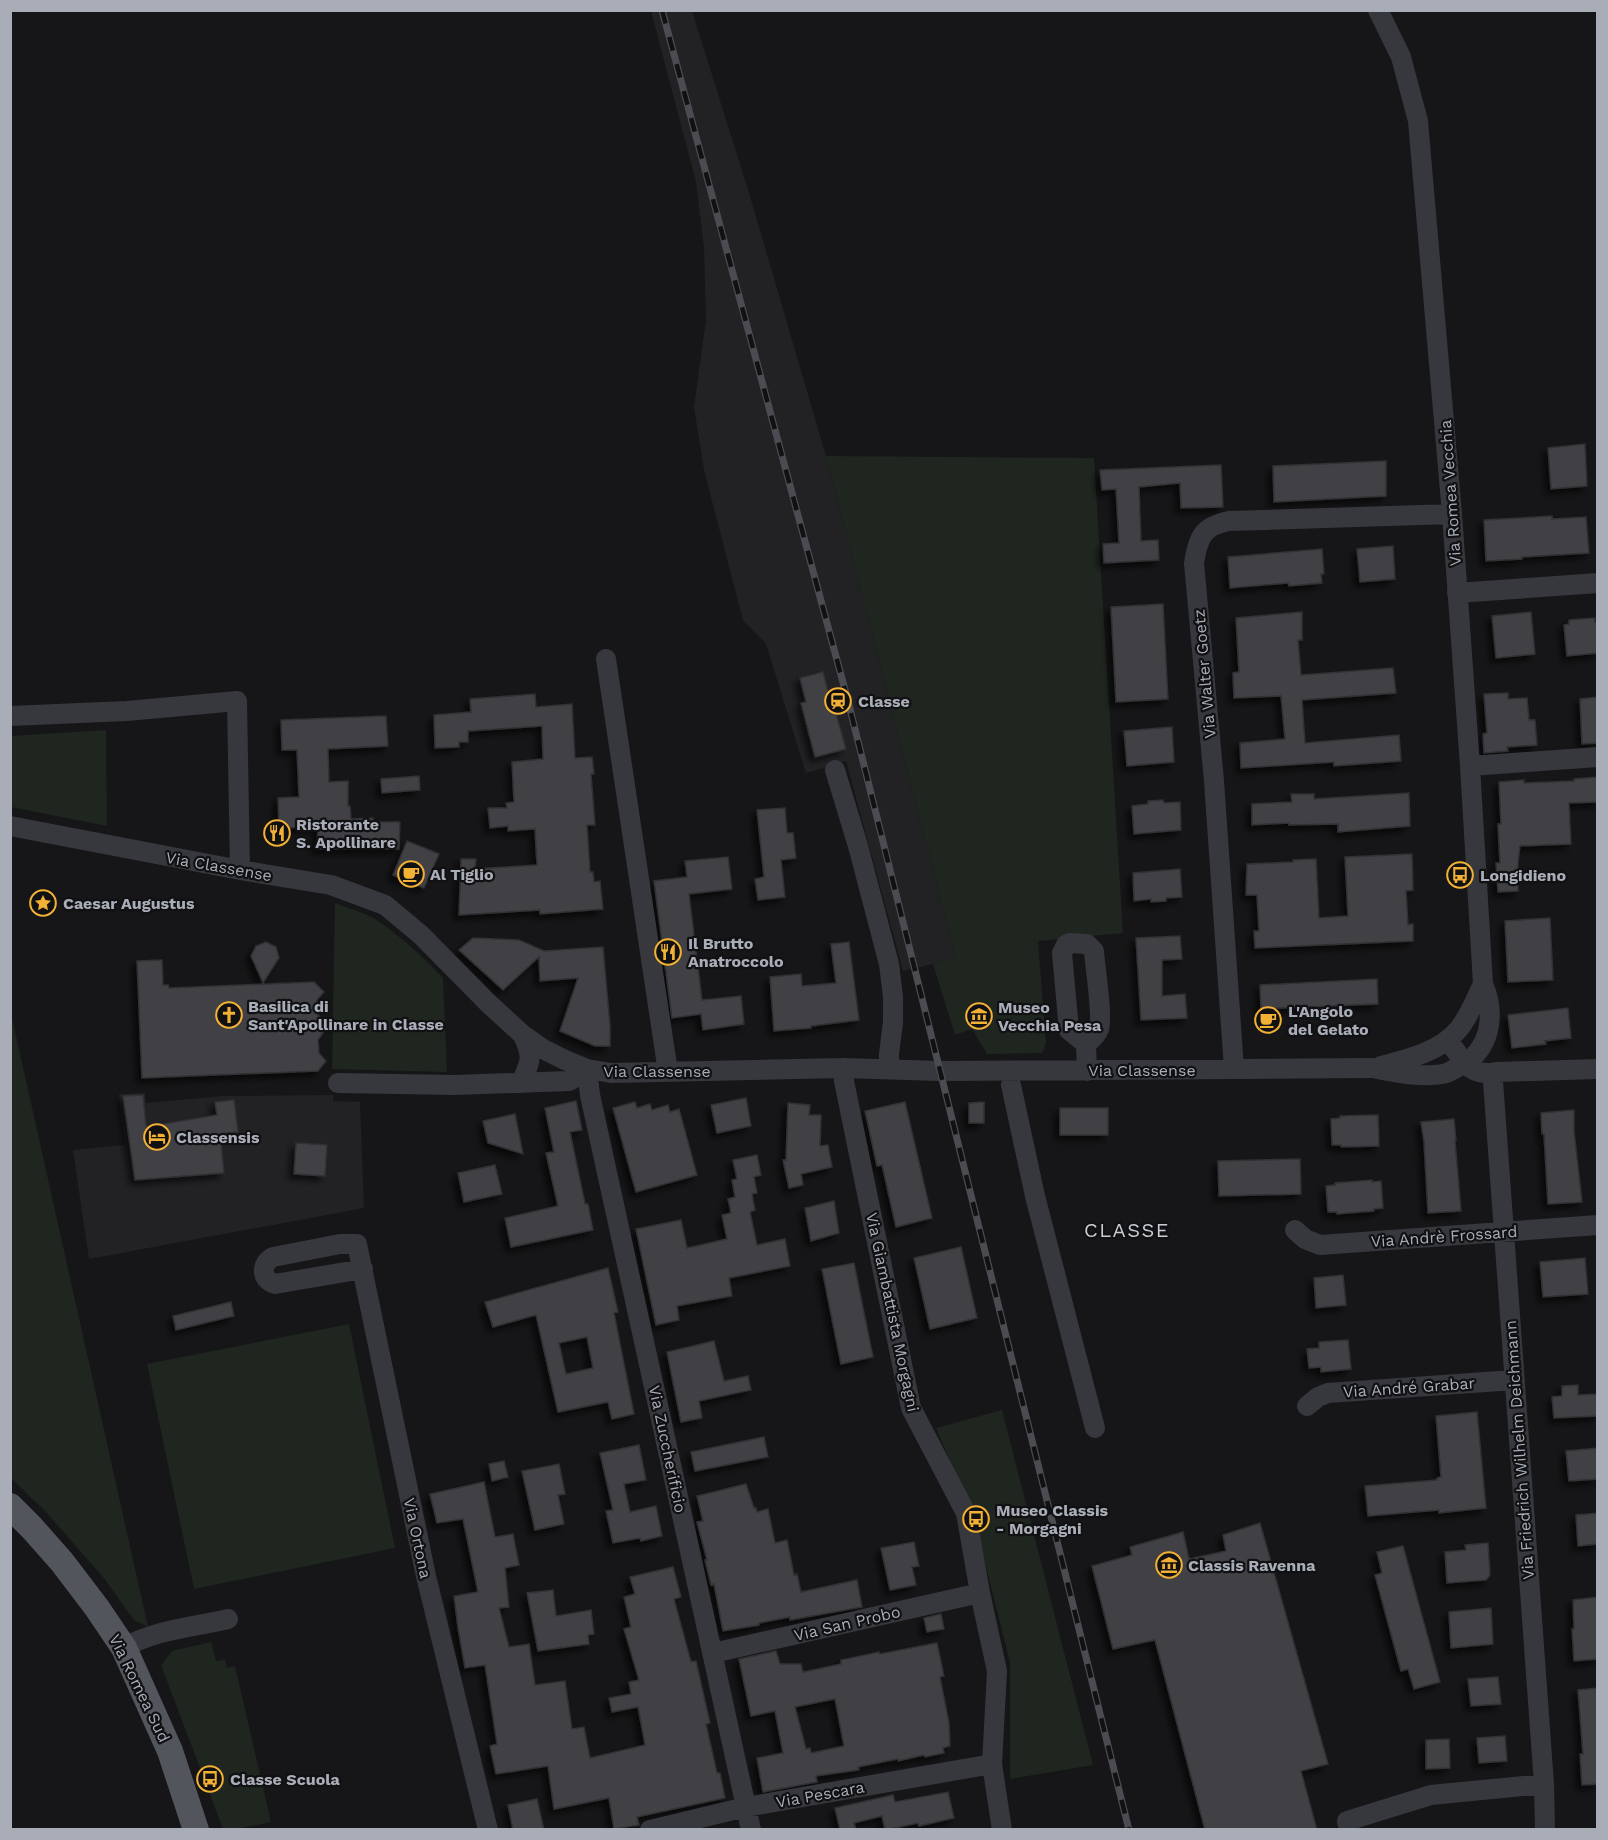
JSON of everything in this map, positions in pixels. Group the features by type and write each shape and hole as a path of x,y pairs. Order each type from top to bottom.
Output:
{"main road":[{"name":"Via Romea Sud","path":"10,1506 32,1527 62,1562 124,1648 170,1751 196,1830"}],"street":[{"name":"Via Romea Vecchia","path":"1378,10 1401,57 1418,121 1452,514 1483,984 1489,999 1488,1033 1480,1046"},
{"name":"Via Walter Goetz","path":"1234,1069 1214,781 1194,563 1198,542 1209,527 1229,521 1452,514"},
{"path":"1457,593 1598,583"},
{"path":"606,659 668,1072"},
{"path":"10,716 127,711 237,701 240,870"},
{"path":"1470,766 1598,757"},
{"path":"835,770 889,964 893,1022 889,1069"},
{"name":"Via Classense","path":"10,826 331,885 385,905 421,935 523,1035 543,1049 587,1069 611,1073 843,1068 940,1071 1372,1068 1421,1076 1445,1074 1465,1063 1480,1046"},
{"name":"Via Romea Vecchia","path":"1453,1035 1470,1011 1483,984"},
{"path":"521,1083 530,1062 530,1052 523,1035"},
{"path":"1453,1035 1480,1046 1496,1072"},
{"path":"1453,1035 1465,1063 1475,1072 1488,1074 1598,1069"},
{"name":"Via Classense","path":"1372,1068 1418,1056 1453,1035"},
{"path":"1086,1044 1086,1071"},
{"name":"Via Giambattista Morgagni","path":"843,1068 911,1408 966,1513 997,1671 992,1764 1002,1830"},
{"path":"338,1083 455,1085 570,1081 587,1069"},
{"name":"Via Zuccherificio","path":"587,1069 590,1095 751,1830"},
{"name":"Via Friedrich Wilhelm Deichmann","path":"1496,1072 1493,1082 1544,1784 1545,1830"},
{"path":"1011,1085 1035,1196 1095,1428"},
{"name":"Via Andrè Frossard","path":"1295,1230 1305,1239 1320,1245 1598,1225"},
{"name":"Via Ortona","path":"363,1269 282,1284 271,1284 264,1274 264,1264 273,1257 340,1244 357,1244 363,1269 420,1577 488,1830"},
{"name":"Via André Grabar","path":"1307,1406 1318,1397 1328,1393 1514,1380"},
{"name":"Via San Probo","path":"713,1653 980,1593"},
{"path":"124,1648 134,1641 151,1636 228,1619"},
{"name":"Via Pescara","path":"650,1830 746,1807 992,1764"},
{"path":"1349,1830 1347,1821 1431,1795 1544,1784"}],"shaded area":[{"path":"651,11 692,11 749,193 826,456 955,956 933,964 903,971 846,761 806,773 766,644 743,620 704,470 694,407 706,320 704,248 696,182"},
{"path":"826,456 1094,458 1123,933 1038,941 1046,1044 1042,1053 987,1054 972,1029 955,1035 933,964 955,956"},
{"path":"106,730 107,826 11,807 11,736"},
{"path":"335,903 366,914 384,925 443,978 447,1072 332,1069"},
{"path":"10,1009 148,1627 134,1620 103,1577 46,1512 11,1478"},
{"path":"145,1093 146,1103 223,1096 333,1095 333,1101 360,1102 364,1208 89,1259 73,1150 125,1145 119,1094"},
{"path":"349,1324 395,1548 194,1589 147,1364"},
{"path":"1002,1410 1093,1765 1010,1779 1010,1662 972,1512 936,1428"},
{"path":"211,1642 216,1661 225,1660 227,1668 235,1666 271,1822 236,1829 223,1829 161,1665 172,1651"}],"building":[{"path":"1585,444 1587,486 1551,489 1548,448"},
{"path":"1386,461 1386,496 1274,502 1273,466"},
{"path":"1221,465 1223,507 1181,508 1180,483 1139,487 1141,541 1158,540 1159,560 1104,563 1103,544 1119,543 1116,489 1102,490 1100,470"},
{"path":"1552,516 1552,519 1586,517 1589,553 1486,561 1484,520"},
{"path":"1393,546 1395,579 1360,582 1357,549"},
{"path":"1322,549 1324,574 1321,574 1322,583 1289,586 1288,583 1230,588 1228,557"},
{"path":"1163,604 1168,699 1116,702 1111,607"},
{"path":"1302,612 1302,640 1298,640 1301,675 1393,668 1396,693 1302,700 1305,743 1399,735 1401,761 1334,766 1334,762 1241,768 1240,743 1285,739 1281,696 1234,698 1233,673 1239,672 1236,618"},
{"path":"1531,612 1535,654 1496,658 1492,616"},
{"path":"1595,618 1595,622 1598,622 1598,653 1567,656 1564,625 1569,624 1569,620"},
{"path":"823,672 846,749 815,757 801,703 806,702 800,678"},
{"path":"1508,693 1508,699 1527,698 1529,720 1535,720 1537,745 1507,747 1508,751 1484,753 1483,734 1487,733 1484,694"},
{"path":"535,694 536,707 572,704 575,758 592,757 595,825 587,825 590,872 593,872 594,882 600,881 603,909 540,914 540,910 459,915 461,859 476,859 475,869 537,865 535,829 508,831 508,826 490,828 488,808 507,808 506,803 514,802 512,762 543,759 542,726 468,731 468,742 459,742 459,747 435,748 434,715 471,712 470,699"},
{"path":"1598,697 1598,743 1582,744 1580,699"},
{"path":"386,716 388,746 328,749 329,782 348,781 348,806 350,806 351,819 373,818 373,822 400,822 399,849 317,849 318,827 279,828 278,798 299,797 297,750 282,750 281,720"},
{"path":"1172,727 1174,762 1127,766 1124,731"},
{"path":"419,776 420,790 382,793 381,779"},
{"path":"1598,777 1598,802 1569,803 1571,844 1520,846 1518,891 1498,892 1496,863 1500,863 1498,824 1501,824 1499,782 1574,781 1574,779"},
{"path":"1409,793 1410,826 1338,832 1338,824 1252,825 1252,804 1292,802 1291,794 1314,794 1314,799"},
{"path":"1163,800 1164,803 1180,802 1181,830 1134,834 1132,806 1148,804 1148,801"},
{"path":"785,808 787,833 793,833 796,858 781,860 785,897 758,900 755,879 764,877 757,810"},
{"path":"407,841 439,854 424,888 393,875"},
{"path":"1412,854 1413,890 1406,891 1408,925 1413,924 1413,941 1255,948 1254,931 1259,931 1257,895 1246,895 1247,864 1316,859 1319,918 1348,916 1345,857"},
{"path":"728,857 732,889 689,894 702,1000 741,996 744,1024 703,1030 701,1014 672,1018 654,881 687,877 685,861"},
{"path":"1180,869 1182,897 1166,898 1166,901 1151,902 1151,899 1134,901 1133,873"},
{"path":"1550,918 1553,980 1508,982 1505,921"},
{"path":"1180,936 1182,959 1162,960 1162,996 1185,994 1187,1018 1141,1020 1136,938"},
{"path":"473,938 519,940 544,951 603,947 610,1046 595,1046 560,1031 578,978 540,981 539,957 503,990 459,950"},
{"path":"266,942 276,947 279,958 263,983 251,956 256,946"},
{"path":"849,942 859,1020 774,1031 770,977 801,974 802,986 836,983 831,944"},
{"name":"Basilica di Sant'Apollinare in Classe","path":"162,960 163,985 168,985 169,988 314,982 324,992 317,1000 317,1013 322,1020 323,1033 318,1040 319,1053 326,1061 318,1071 142,1078 137,961"},
{"path":"1377,979 1378,1004 1261,1009 1260,985"},
{"path":"1568,1008 1571,1038 1512,1048 1508,1015"},
{"name":"Classensis","path":"143,1095 146,1127 217,1115 215,1102 234,1100 238,1132 220,1134 224,1173 135,1180 123,1096"},
{"path":"746,1098 751,1126 717,1133 711,1105"},
{"path":"576,1101 582,1130 570,1132 585,1204 588,1204 593,1230 511,1247 505,1218 558,1206 546,1153 554,1152 545,1108"},
{"path":"635,1102 637,1108 650,1104 652,1110 668,1105 670,1112 679,1109 697,1175 636,1192 613,1108"},
{"path":"905,1102 932,1218 896,1227 882,1165 877,1166 865,1111"},
{"path":"984,1102 984,1123 969,1123 969,1103"},
{"path":"788,1103 810,1105 809,1115 821,1115 820,1146 828,1145 832,1167 801,1174 803,1185 789,1188 783,1160 786,1160"},
{"path":"1060,1108 1108,1108 1108,1135 1060,1135"},
{"path":"1574,1110 1574,1131 1582,1202 1548,1204 1541,1113"},
{"path":"515,1114 523,1154 488,1143 483,1121"},
{"path":"1378,1115 1379,1146 1341,1147 1341,1145 1332,1145 1331,1119 1340,1118 1340,1116"},
{"path":"1454,1119 1461,1211 1428,1213 1421,1122"},
{"path":"296,1143 327,1145 325,1176 294,1174"},
{"path":"757,1155 761,1175 754,1177 757,1193 752,1194 755,1210 750,1212 757,1245 785,1239 790,1266 729,1278 732,1296 677,1306 679,1320 656,1325 636,1229 681,1220 687,1248 727,1239 722,1215 731,1213 728,1199 735,1197 732,1180 737,1179 733,1160"},
{"path":"1300,1159 1301,1194 1219,1196 1218,1161"},
{"path":"495,1165 502,1194 464,1202 458,1173"},
{"path":"1372,1180 1372,1182 1381,1181 1383,1208 1374,1209 1374,1211 1337,1214 1337,1212 1328,1212 1326,1186 1335,1185 1335,1183"},
{"path":"834,1201 839,1233 811,1241 805,1208"},
{"path":"961,1247 977,1318 930,1329 914,1258"},
{"path":"1585,1258 1588,1294 1543,1297 1540,1262"},
{"path":"854,1263 873,1357 841,1364 822,1269"},
{"path":"608,1268 618,1312 614,1313 634,1414 612,1419 608,1402 558,1412 536,1315 493,1327 485,1302","holes":["587,1337 593,1368 566,1374 559,1343"]},
{"path":"1343,1275 1346,1305 1316,1308 1314,1278"},
{"path":"231,1302 234,1316 176,1330 173,1316"},
{"path":"1348,1340 1351,1369 1321,1372 1321,1367 1309,1368 1307,1349 1319,1348 1319,1342"},
{"path":"714,1341 724,1381 748,1376 751,1390 699,1401 702,1418 681,1422 667,1352"},
{"path":"1578,1385 1578,1395 1598,1394 1598,1416 1554,1418 1552,1397 1562,1396 1562,1386"},
{"path":"1477,1412 1486,1508 1439,1513 1439,1510 1368,1516 1365,1486 1437,1480 1441,1477 1436,1416"},
{"path":"764,1437 768,1457 695,1471 691,1452"},
{"path":"639,1445 646,1480 624,1484 630,1512 656,1506 662,1536 641,1541 640,1538 613,1543 606,1511 613,1510 600,1453"},
{"path":"1598,1448 1598,1479 1569,1481 1566,1451"},
{"path":"504,1461 508,1477 492,1481 489,1464"},
{"path":"559,1464 565,1494 558,1495 564,1524 535,1530 522,1471"},
{"path":"484,1482 495,1537 513,1534 519,1565 505,1568 509,1607 499,1608 509,1647 529,1644 535,1685 565,1681 572,1729 584,1727 590,1758 645,1745 638,1707 612,1712 609,1698 631,1694 629,1682 639,1680 624,1629 631,1627 624,1597 635,1594 630,1577 673,1567 681,1597 674,1599 691,1662 696,1661 710,1723 706,1724 725,1798 637,1817 639,1825 614,1829 609,1798 554,1809 548,1766 496,1774 490,1746 497,1744 485,1665 465,1668 458,1628 454,1596 478,1592 463,1519 437,1523 430,1494"},
{"path":"746,1484 757,1512 768,1509 775,1543 787,1540 794,1575 797,1574 801,1592 857,1580 862,1607 790,1620 790,1617 723,1631 714,1584 711,1585 697,1522 703,1521 697,1496"},
{"path":"1598,1513 1598,1544 1578,1546 1576,1515"},
{"path":"1260,1523 1328,1764 1301,1771 1317,1830 1205,1830 1155,1640 1113,1649 1092,1566 1132,1555 1130,1547 1183,1532 1189,1559 1226,1551 1223,1535"},
{"path":"914,1542 919,1566 912,1567 916,1585 890,1590 881,1548"},
{"path":"1488,1543 1490,1575 1486,1580 1447,1583 1445,1552 1466,1550 1465,1545"},
{"path":"1403,1546 1440,1682 1414,1689 1408,1669 1401,1671 1375,1575 1382,1573 1377,1552"},
{"path":"553,1590 556,1616 591,1610 594,1634 588,1635 589,1644 538,1651 527,1593"},
{"path":"1598,1597 1598,1659 1574,1661 1573,1600"},
{"path":"1491,1608 1493,1644 1451,1648 1449,1612"},
{"path":"941,1614 944,1629 927,1632 924,1618"},
{"path":"937,1643 944,1676 940,1677 949,1723 950,1746 943,1748 944,1753 898,1761 898,1759 858,1767 859,1770 816,1776 817,1782 763,1792 757,1758 783,1753 775,1711 751,1716 739,1659 776,1651 780,1664 801,1664 803,1672 841,1664 841,1660 879,1652 880,1654","holes":["835,1699 844,1746 811,1753 810,1748 806,1749 795,1707"]},
{"path":"1498,1677 1501,1704 1471,1706 1468,1679"},
{"path":"1598,1688 1598,1784 1582,1785 1580,1754 1583,1754 1578,1690"},
{"path":"1505,1736 1507,1761 1479,1763 1477,1738"},
{"path":"1449,1739 1450,1768 1426,1769 1426,1740"},
{"path":"948,1792 954,1818 919,1826 918,1823 885,1830 882,1816 854,1823 856,1830 840,1830 835,1808 893,1795 895,1802"},
{"path":"537,1799 544,1830 513,1830 508,1805"}],"railway":[{"path":"662,10 848,701 1129,1830"}],"place":[{"name":"Classe","path":"838,701"},
{"name":"Ristorante S. Apollinare","path":"277,833"},
{"name":"Al Tiglio","path":"411,874"},
{"name":"Longidieno","path":"1460,875"},
{"name":"Caesar Augustus","path":"43,903"},
{"name":"Il Brutto Anatroccolo","path":"668,952"},
{"name":"Basilica di Sant'Apollinare in Classe","path":"229,1015"},
{"name":"Museo Vecchia Pesa","path":"979,1016"},
{"name":"L'Angolo del Gelato","path":"1268,1020"},
{"name":"Classensis","path":"157,1137"},
{"name":"Museo Classis - Morgagni","path":"976,1519"},
{"name":"Classis Ravenna","path":"1169,1565"},
{"name":"Classe Scuola","path":"210,1779"}],"district":[{"name":"CLASSE","path":"1127,1230"}]}
